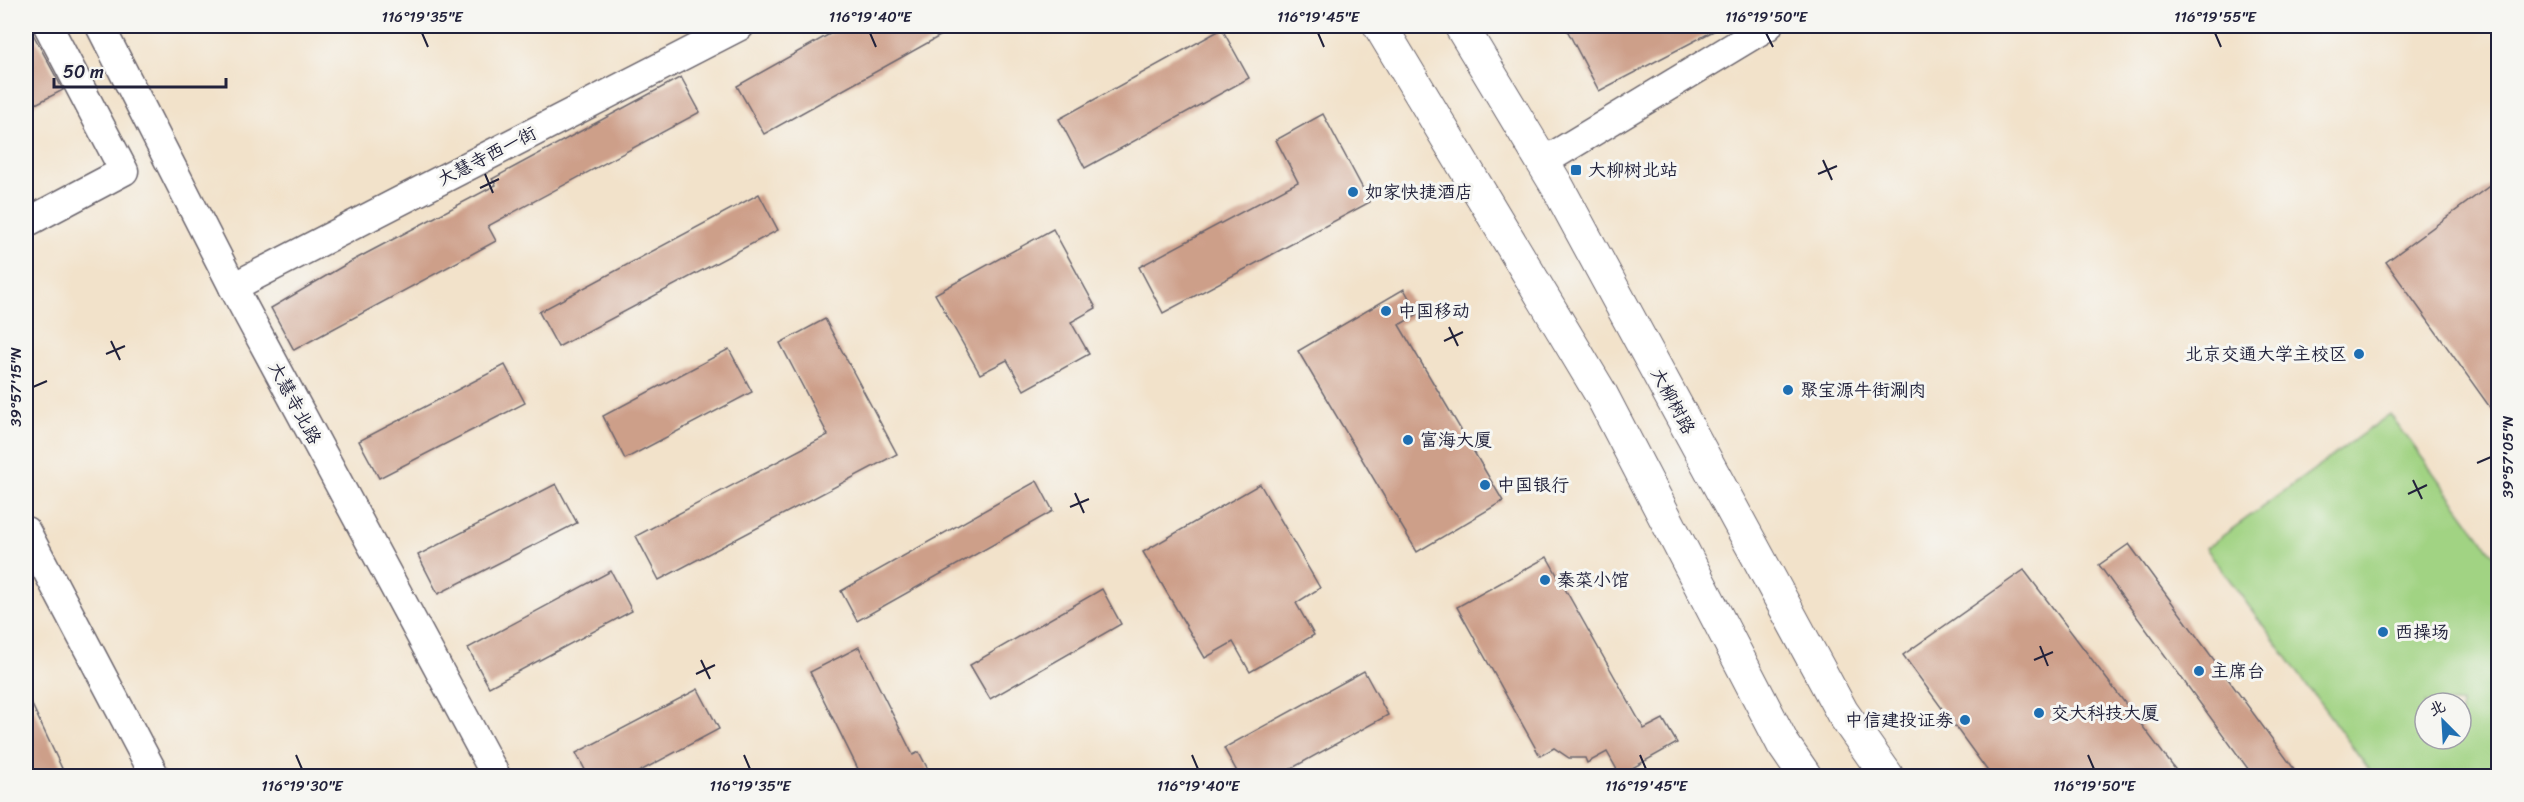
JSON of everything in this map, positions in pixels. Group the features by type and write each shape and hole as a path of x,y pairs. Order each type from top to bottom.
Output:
{"main road":[{"path":"1380,26 1601,394 1783,744 1805,777"},
{"name":"大柳树路","path":"1461,26 1543,162 1842,712 1887,777"}],"street":[{"path":"26,223 124,171 48,26"},
{"name":"大慧寺北路","path":"100,26 233,287 496,777"},
{"name":"大慧寺西一街","path":"233,287 740,26"},
{"path":"1543,162 1768,26"},
{"path":"26,531 154,777"}],"green space":[{"name":"西操场","path":"2390,414 2498,561 2498,773 2493,776 2374,776 2206,548"}],"building":[{"path":"26,26 32,26 33,34 63,90 26,109"},
{"path":"844,26 958,26 764,134 737,86"},
{"path":"1565,26 1723,26 1599,91"},
{"path":"1222,29 1249,78 1085,168 1059,119"},
{"path":"681,77 700,112 488,226 496,241 294,350 271,308 350,262 496,185 492,179"},
{"path":"1323,114 1370,202 1163,313 1139,267 1298,182 1276,140"},
{"path":"2499,179 2499,420 2386,262"},
{"path":"759,194 778,230 558,347 539,312"},
{"path":"1053,229 1096,308 1071,322 1089,354 1024,390 1007,360 980,374 935,294"},
{"name":"富海大厦","path":"1404,289 1418,314 1399,325 1503,501 1417,552 1298,351"},
{"path":"825,319 897,454 659,580 636,536 828,435 780,343"},
{"path":"729,349 752,392 625,459 603,416"},
{"path":"505,365 525,403 379,478 359,441"},
{"path":"1037,481 1053,511 857,621 841,591"},
{"path":"556,484 577,523 438,594 418,555"},
{"path":"1260,484 1320,588 1296,603 1314,635 1250,672 1233,642 1205,658 1143,552"},
{"name":"主席台","path":"2129,544 2300,777 2254,777 2099,565"},
{"path":"1547,557 1644,729 1663,719 1677,743 1620,775 1607,752 1587,763 1585,758 1569,758 1554,748 1540,756 1457,607"},
{"name":"交大科技大厦","path":"2024,570 2181,777 1992,777 1903,655"},
{"path":"611,571 632,611 489,687 468,648"},
{"path":"1102,589 1121,624 990,699 970,665"},
{"path":"859,647 913,755 919,752 932,777 862,777 810,672"},
{"path":"1364,671 1388,715 1276,777 1240,777 1224,748"},
{"path":"698,689 719,729 629,777 589,777 576,753"},
{"path":"26,692 66,777 26,777"}],"place":[{"name":"大柳树北站","path":"1576,170"},
{"name":"如家快捷酒店","path":"1353,192"},
{"name":"中国移动","path":"1386,311"},
{"name":"北京交通大学主校区","path":"2359,354"},
{"name":"聚宝源牛街涮肉","path":"1788,390"},
{"name":"富海大厦","path":"1408,440"},
{"name":"中国银行","path":"1485,485"},
{"name":"秦菜小馆","path":"1545,580"},
{"name":"西操场","path":"2383,632"},
{"name":"主席台","path":"2199,671"},
{"name":"交大科技大厦","path":"2039,713"},
{"name":"中信建投证券","path":"1965,720"}]}
